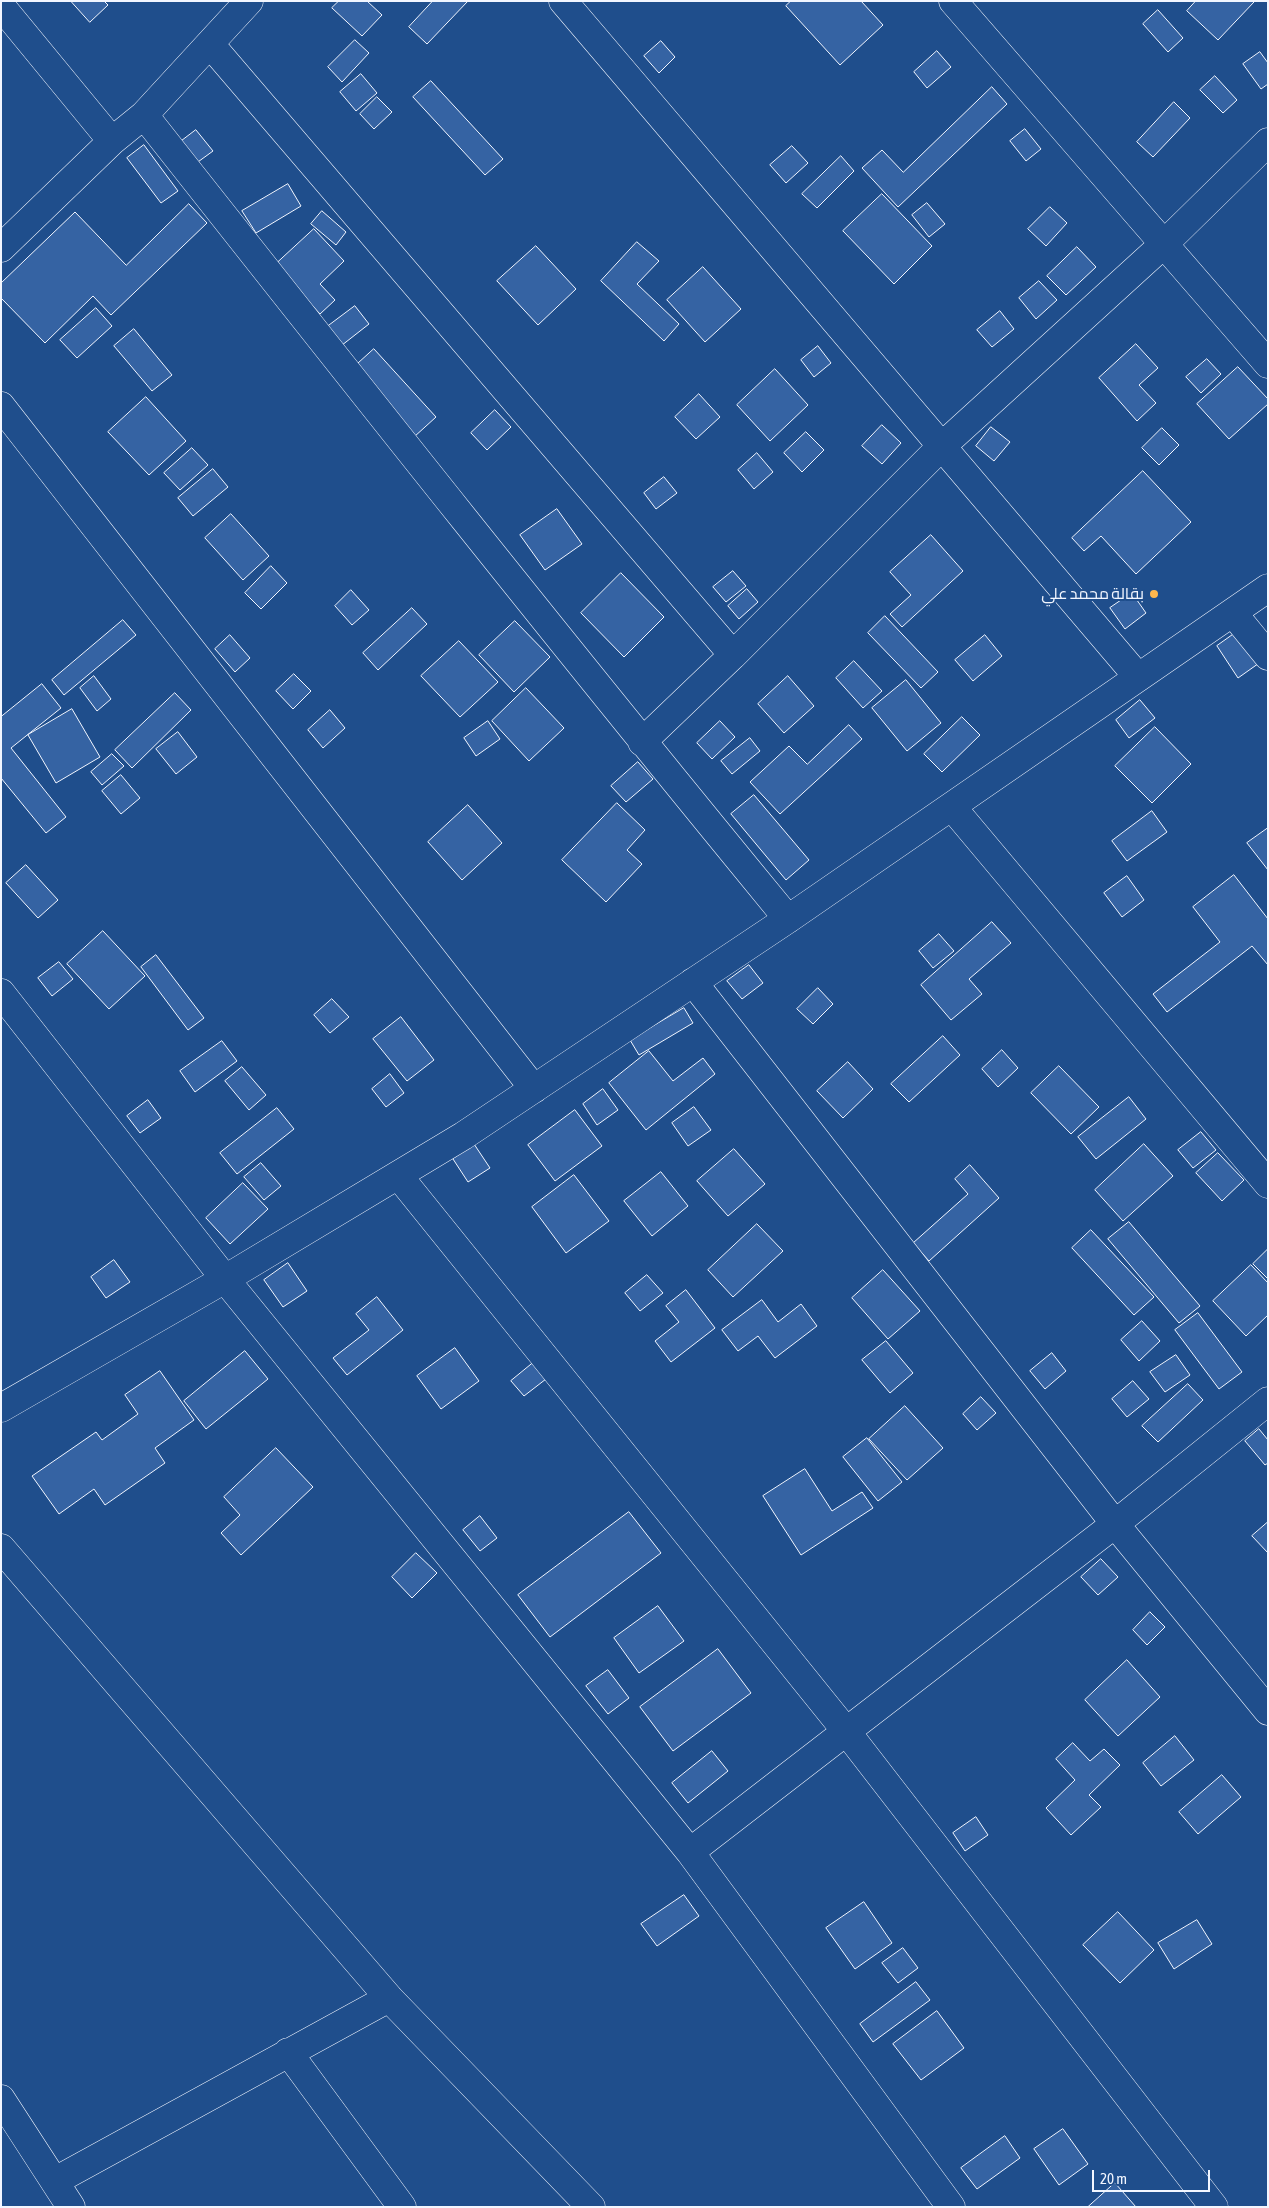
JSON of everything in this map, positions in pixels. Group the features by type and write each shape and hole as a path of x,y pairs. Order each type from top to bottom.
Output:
{"street":[{"path":"1,248 112,141 144,115 249,1"},
{"path":"563,1 1138,677"},
{"path":"953,1 1165,243 1268,364"},
{"path":"1,6 112,141"},
{"path":"210,44 733,655"},
{"path":"144,115 642,742 788,919"},
{"path":"642,742 733,655 941,447 1165,243 1268,142"},
{"path":"1,406 534,1089"},
{"path":"1,1408 225,1279 398,1175 534,1089 788,919 1268,588"},
{"path":"1233,613 1268,656"},
{"path":"952,807 1268,1184"},
{"path":"693,982 1115,1524 1268,1711"},
{"path":"1,994 225,1279 690,1852 951,2207"},
{"path":"398,1175 846,1730 1214,2207"},
{"path":"690,1852 1115,1524 1268,1402"},
{"path":"1,1548 389,1998 591,2207"},
{"path":"55,2181 389,1998"},
{"path":"288,2052 402,2207"},
{"path":"1,2099 71,2207"}],"building":[{"path":"71,1 104,1 108,5 90,22"},
{"path":"339,1 367,1 382,15 362,36 332,8"},
{"path":"433,1 468,1 427,44 409,27"},
{"path":"791,1 861,1 883,25 840,65 786,6"},
{"path":"1196,1 1254,2 1218,40 1187,11"},
{"path":"1158,10 1183,38 1168,52 1143,24"},
{"path":"355,40 369,53 342,82 328,67"},
{"path":"661,41 675,57 659,73 644,56"},
{"path":"937,51 951,67 927,88 914,72"},
{"path":"1260,52 1268,63 1268,84 1261,89 1243,64"},
{"path":"361,74 377,93 356,111 340,92"},
{"path":"1215,76 1237,100 1223,113 1200,90"},
{"path":"431,81 503,159 485,175 413,97"},
{"path":"992,87 1007,104 898,207 862,168 882,150 903,172"},
{"path":"377,97 392,112 374,129 360,114"},
{"path":"1174,102 1190,118 1153,157 1137,142"},
{"path":"1025,129 1041,149 1026,161 1010,141"},
{"path":"196,130 213,151 191,167 175,146"},
{"path":"144,145 178,191 161,203 127,158"},
{"path":"792,146 808,163 786,183 770,165"},
{"path":"841,156 854,171 817,208 802,194"},
{"path":"288,184 301,206 256,233 242,211"},
{"path":"882,194 932,246 894,284 843,231"},
{"path":"927,203 945,224 929,237 912,215"},
{"path":"189,204 207,223 111,315 93,296 45,343 1,298 1,283 75,212 126,265"},
{"path":"1050,207 1067,223 1046,246 1028,229"},
{"path":"322,211 346,232 336,245 311,224"},
{"path":"314,229 344,261 320,284 335,300 320,314 275,265"},
{"path":"637,242 659,261 637,284 679,324 664,341 601,281"},
{"path":"536,246 576,289 538,325 497,281"},
{"path":"1077,247 1096,267 1066,295 1047,276"},
{"path":"703,267 741,309 705,342 667,300"},
{"path":"1039,281 1057,300 1036,319 1019,298"},
{"path":"355,306 369,324 337,349 323,330"},
{"path":"96,308 112,326 77,358 60,340"},
{"path":"1000,311 1014,329 992,347 977,330"},
{"path":"134,329 172,375 152,391 114,346"},
{"path":"1136,344 1158,368 1139,385 1156,403 1137,421 1099,378"},
{"path":"818,346 831,363 814,377 801,360"},
{"path":"374,349 436,417 414,437 352,369"},
{"path":"1207,359 1221,374 1201,393 1186,377"},
{"path":"1238,367 1268,399 1268,404 1229,439 1197,404"},
{"path":"775,369 808,405 770,441 737,405"},
{"path":"699,394 720,417 696,439 675,417"},
{"path":"146,397 186,441 149,475 108,432"},
{"path":"495,410 511,427 487,450 471,433"},
{"path":"882,425 901,443 882,464 862,446"},
{"path":"991,427 1010,442 994,461 976,446"},
{"path":"1162,428 1179,445 1159,465 1142,448"},
{"path":"806,432 824,450 802,472 784,453"},
{"path":"192,448 208,465 180,490 164,473"},
{"path":"757,453 773,472 754,489 738,470"},
{"path":"213,469 228,487 193,516 178,498"},
{"path":"1143,471 1191,522 1136,574 1101,536 1084,551 1072,538"},
{"path":"664,477 677,493 656,509 644,493"},
{"path":"557,509 582,544 545,570 520,535"},
{"path":"231,514 269,556 243,580 205,538"},
{"path":"931,535 963,571 902,627 890,614 911,595 890,572"},
{"path":"271,566 287,583 261,609 245,593"},
{"path":"733,571 746,586 726,602 713,587"},
{"path":"621,573 664,617 624,657 581,613"},
{"path":"747,589 758,602 739,619 728,606"},
{"path":"351,590 369,610 352,625 335,606"},
{"path":"1132,593 1146,613 1125,629 1110,608"},
{"path":"412,608 427,624 378,670 363,653"},
{"path":"885,616 938,672 921,688 868,633"},
{"path":"123,620 136,635 64,695 52,680"},
{"path":"515,621 550,657 514,692 479,655"},
{"path":"1241,629 1262,661 1238,678 1217,646"},
{"path":"230,635 250,658 235,672 215,649"},
{"path":"985,635 1002,656 973,681 955,660"},
{"path":"459,641 498,682 460,717 421,676"},
{"path":"854,661 882,691 863,708 836,678"},
{"path":"294,674 311,691 293,709 276,691"},
{"path":"94,676 111,699 97,711 80,688"},
{"path":"788,676 814,706 784,733 758,704"},
{"path":"906,680 941,723 907,751 872,708"},
{"path":"42,684 61,708 11,748 66,817 46,833 1,778 1,717"},
{"path":"526,688 564,728 529,761 492,721"},
{"path":"175,693 191,710 132,768 115,750"},
{"path":"1140,700 1155,718 1129,738 1116,720"},
{"path":"72,709 100,757 56,783 28,735"},
{"path":"330,710 345,728 323,748 308,730"},
{"path":"962,717 980,735 942,772 924,754"},
{"path":"488,721 500,739 476,756 464,738"},
{"path":"720,721 735,737 712,759 697,743"},
{"path":"849,725 862,739 780,814 750,782 789,746 807,764"},
{"path":"1155,727 1191,764 1152,803 1115,766"},
{"path":"178,732 197,757 176,774 156,749"},
{"path":"750,738 760,751 732,774 721,761"},
{"path":"112,754 124,766 102,785 91,772"},
{"path":"638,762 653,779 626,802 611,786"},
{"path":"121,775 140,798 121,814 102,791"},
{"path":"754,795 809,860 786,880 731,814"},
{"path":"617,803 645,830 627,850 642,864 606,902 562,860"},
{"path":"468,805 502,843 462,880 428,842"},
{"path":"1152,811 1167,832 1127,861 1112,841"},
{"path":"1268,828 1268,870 1247,843"},
{"path":"26,865 58,900 38,918 6,883"},
{"path":"1234,875 1268,919 1268,965 1252,946 1167,1012 1153,994 1220,942 1193,907"},
{"path":"1127,876 1144,900 1122,917 1104,893"},
{"path":"992,922 1011,943 969,979 982,994 951,1020 921,985"},
{"path":"103,931 145,976 109,1009 67,964"},
{"path":"939,934 954,951 933,968 919,951"},
{"path":"156,955 204,1018 188,1030 141,967"},
{"path":"59,962 73,979 52,996 38,978"},
{"path":"749,965 763,983 742,999 727,981"},
{"path":"818,988 833,1004 813,1024 797,1009"},
{"path":"332,999 349,1017 330,1033 314,1015"},
{"path":"684,1008 693,1023 639,1055 630,1040"},
{"path":"401,1017 434,1060 407,1081 373,1039"},
{"path":"943,1036 960,1055 909,1102 891,1084"},
{"path":"222,1041 237,1061 195,1092 180,1071"},
{"path":"1002,1050 1018,1068 998,1087 982,1069"},
{"path":"649,1051 673,1081 703,1058 715,1074 646,1130 609,1083"},
{"path":"848,1062 873,1089 843,1118 817,1091"},
{"path":"1059,1066 1099,1107 1071,1134 1031,1093"},
{"path":"242,1067 266,1095 249,1110 225,1081"},
{"path":"390,1074 404,1093 386,1107 372,1089"},
{"path":"603,1089 618,1110 597,1125 583,1104"},
{"path":"1129,1097 1146,1119 1096,1159 1078,1137"},
{"path":"148,1100 161,1118 140,1133 127,1116"},
{"path":"694,1107 711,1130 688,1146 672,1123"},
{"path":"277,1108 294,1129 237,1174 220,1153"},
{"path":"575,1110 602,1146 555,1181 528,1145"},
{"path":"1201,1132 1216,1150 1193,1168 1178,1150"},
{"path":"474,1144 490,1168 468,1182 453,1159"},
{"path":"1144,1144 1173,1176 1123,1221 1095,1190"},
{"path":"734,1149 765,1184 728,1216 697,1181"},
{"path":"1218,1153 1244,1180 1222,1201 1196,1173"},
{"path":"261,1163 281,1186 264,1200 244,1177"},
{"path":"970,1165 999,1198 929,1261 913,1243 968,1194 955,1179"},
{"path":"661,1172 688,1206 652,1236 624,1201"},
{"path":"574,1175 609,1221 566,1253 532,1207"},
{"path":"243,1183 268,1209 230,1244 206,1218"},
{"path":"1129,1222 1200,1306 1179,1323 1108,1239"},
{"path":"757,1224 783,1251 733,1297 708,1270"},
{"path":"1091,1230 1154,1297 1134,1315 1072,1248"},
{"path":"1268,1249 1268,1279 1253,1264"},
{"path":"114,1260 130,1282 106,1298 91,1277"},
{"path":"288,1263 307,1291 283,1307 264,1280"},
{"path":"1251,1265 1268,1283 1268,1315 1246,1336 1213,1301"},
{"path":"883,1270 920,1311 888,1339 852,1298"},
{"path":"647,1275 663,1293 640,1311 625,1293"},
{"path":"686,1290 715,1328 671,1362 655,1341 679,1322 666,1306"},
{"path":"377,1297 403,1330 347,1375 333,1358 369,1330 356,1314"},
{"path":"762,1300 778,1322 801,1304 817,1326 775,1358 758,1336 738,1351 722,1330"},
{"path":"1198,1313 1242,1372 1219,1389 1175,1330"},
{"path":"1142,1321 1160,1341 1139,1361 1121,1340"},
{"path":"886,1341 913,1373 890,1393 862,1360"},
{"path":"455,1348 479,1381 441,1409 417,1376"},
{"path":"245,1351 268,1379 206,1429 184,1401"},
{"path":"1052,1353 1066,1371 1045,1389 1030,1371"},
{"path":"1176,1355 1190,1375 1165,1392 1150,1372"},
{"path":"533,1363 546,1379 524,1396 511,1381"},
{"path":"160,1371 194,1420 155,1448 165,1463 105,1505 94,1489 59,1514 32,1476 96,1432 102,1440 138,1414 125,1395"},
{"path":"1133,1381 1149,1399 1127,1417 1112,1399"},
{"path":"1188,1384 1203,1400 1158,1442 1142,1426"},
{"path":"981,1397 996,1413 977,1430 963,1414"},
{"path":"905,1406 943,1448 907,1480 869,1439"},
{"path":"1259,1429 1268,1440 1268,1463 1265,1465 1245,1441"},
{"path":"867,1438 902,1482 878,1501 843,1457"},
{"path":"276,1448 313,1487 241,1555 221,1533 240,1515 224,1497"},
{"path":"805,1469 832,1511 862,1492 873,1508 801,1555 763,1496"},
{"path":"629,1512 661,1553 550,1637 518,1595"},
{"path":"480,1516 497,1538 480,1551 463,1530"},
{"path":"1268,1522 1268,1553 1252,1536"},
{"path":"416,1553 437,1573 412,1598 392,1577"},
{"path":"1101,1559 1118,1577 1098,1595 1081,1577"},
{"path":"658,1606 684,1641 639,1673 614,1638"},
{"path":"1150,1612 1165,1627 1147,1645 1133,1630"},
{"path":"718,1649 751,1693 673,1751 640,1707"},
{"path":"1127,1660 1160,1697 1118,1736 1085,1700"},
{"path":"608,1670 629,1698 608,1714 586,1686"},
{"path":"1175,1736 1194,1760 1161,1786 1143,1763"},
{"path":"1073,1743 1090,1761 1104,1749 1120,1765 1089,1795 1101,1807 1071,1835 1046,1808 1075,1780 1056,1759"},
{"path":"712,1751 728,1771 688,1803 672,1783"},
{"path":"1222,1775 1241,1797 1198,1834 1179,1812"},
{"path":"976,1817 988,1835 965,1851 953,1833"},
{"path":"684,1895 699,1916 657,1946 641,1924"},
{"path":"864,1902 892,1943 855,1969 826,1928"},
{"path":"1118,1912 1154,1950 1120,1983 1083,1945"},
{"path":"1197,1920 1212,1944 1174,1969 1158,1943"},
{"path":"903,1948 918,1968 898,1983 882,1963"},
{"path":"916,1982 930,2000 873,2042 860,2024"},
{"path":"937,2011 964,2048 921,2080 893,2044"},
{"path":"1063,2129 1088,2164 1059,2185 1034,2149"},
{"path":"1005,2136 1020,2158 977,2189 961,2168"},
{"path":"1115,2183 1136,2207 1088,2207"}],"place":[{"name":"بقالة محمد علي","path":"1154,594"}]}
